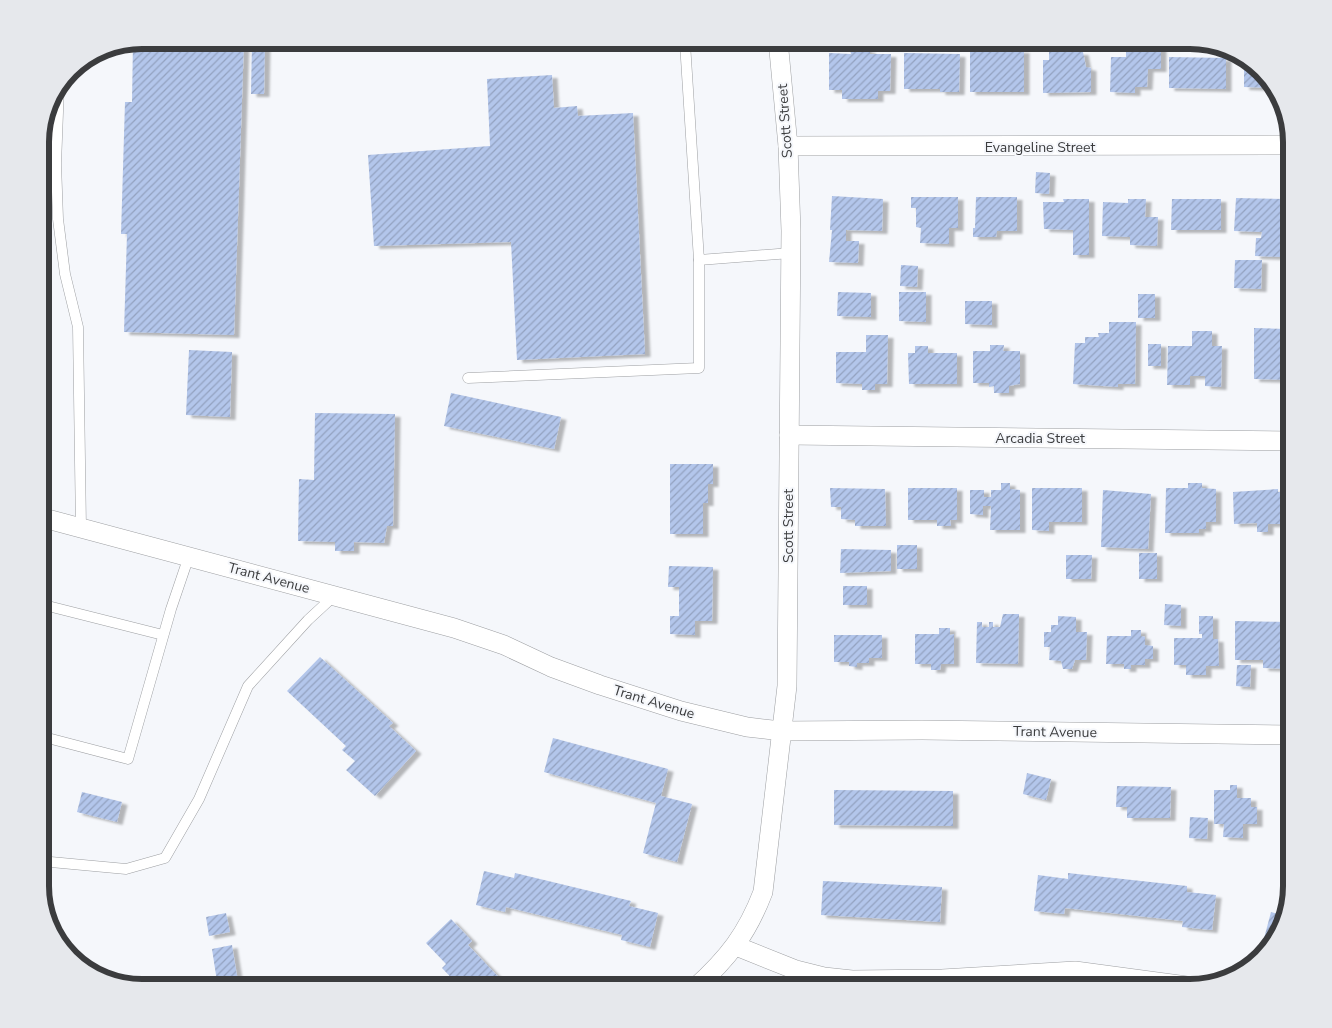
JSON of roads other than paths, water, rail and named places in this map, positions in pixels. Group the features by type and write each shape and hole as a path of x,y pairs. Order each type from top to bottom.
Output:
{"street":[{"name":"Scott Street","path":"705,979 736,946 752,920 763,892 787,686 791,253 788,146 779,49"},
{"name":"Evangeline Street","path":"788,146 1283,145"},
{"name":"Arcadia Street","path":"789,435 1283,441"},
{"name":"Trant Avenue","path":"49,519 454,628 504,645 551,667 600,685 681,711 747,727 781,731 922,730 1283,734"},
{"path":"736,946 796,970 824,977 843,979"},
{"path":"942,979 1074,971 1108,979"}],"lane":[{"path":"468,378 699,368 699,260 685,49"},
{"path":"58,100 56,164 58,219 65,274 78,327 81,528"},
{"path":"699,260 791,253"},
{"path":"49,738 128,759 163,635 189,556"},
{"path":"49,862 126,869 165,858 199,799 248,686 308,620 334,596"},
{"path":"49,606 163,635"}]}
